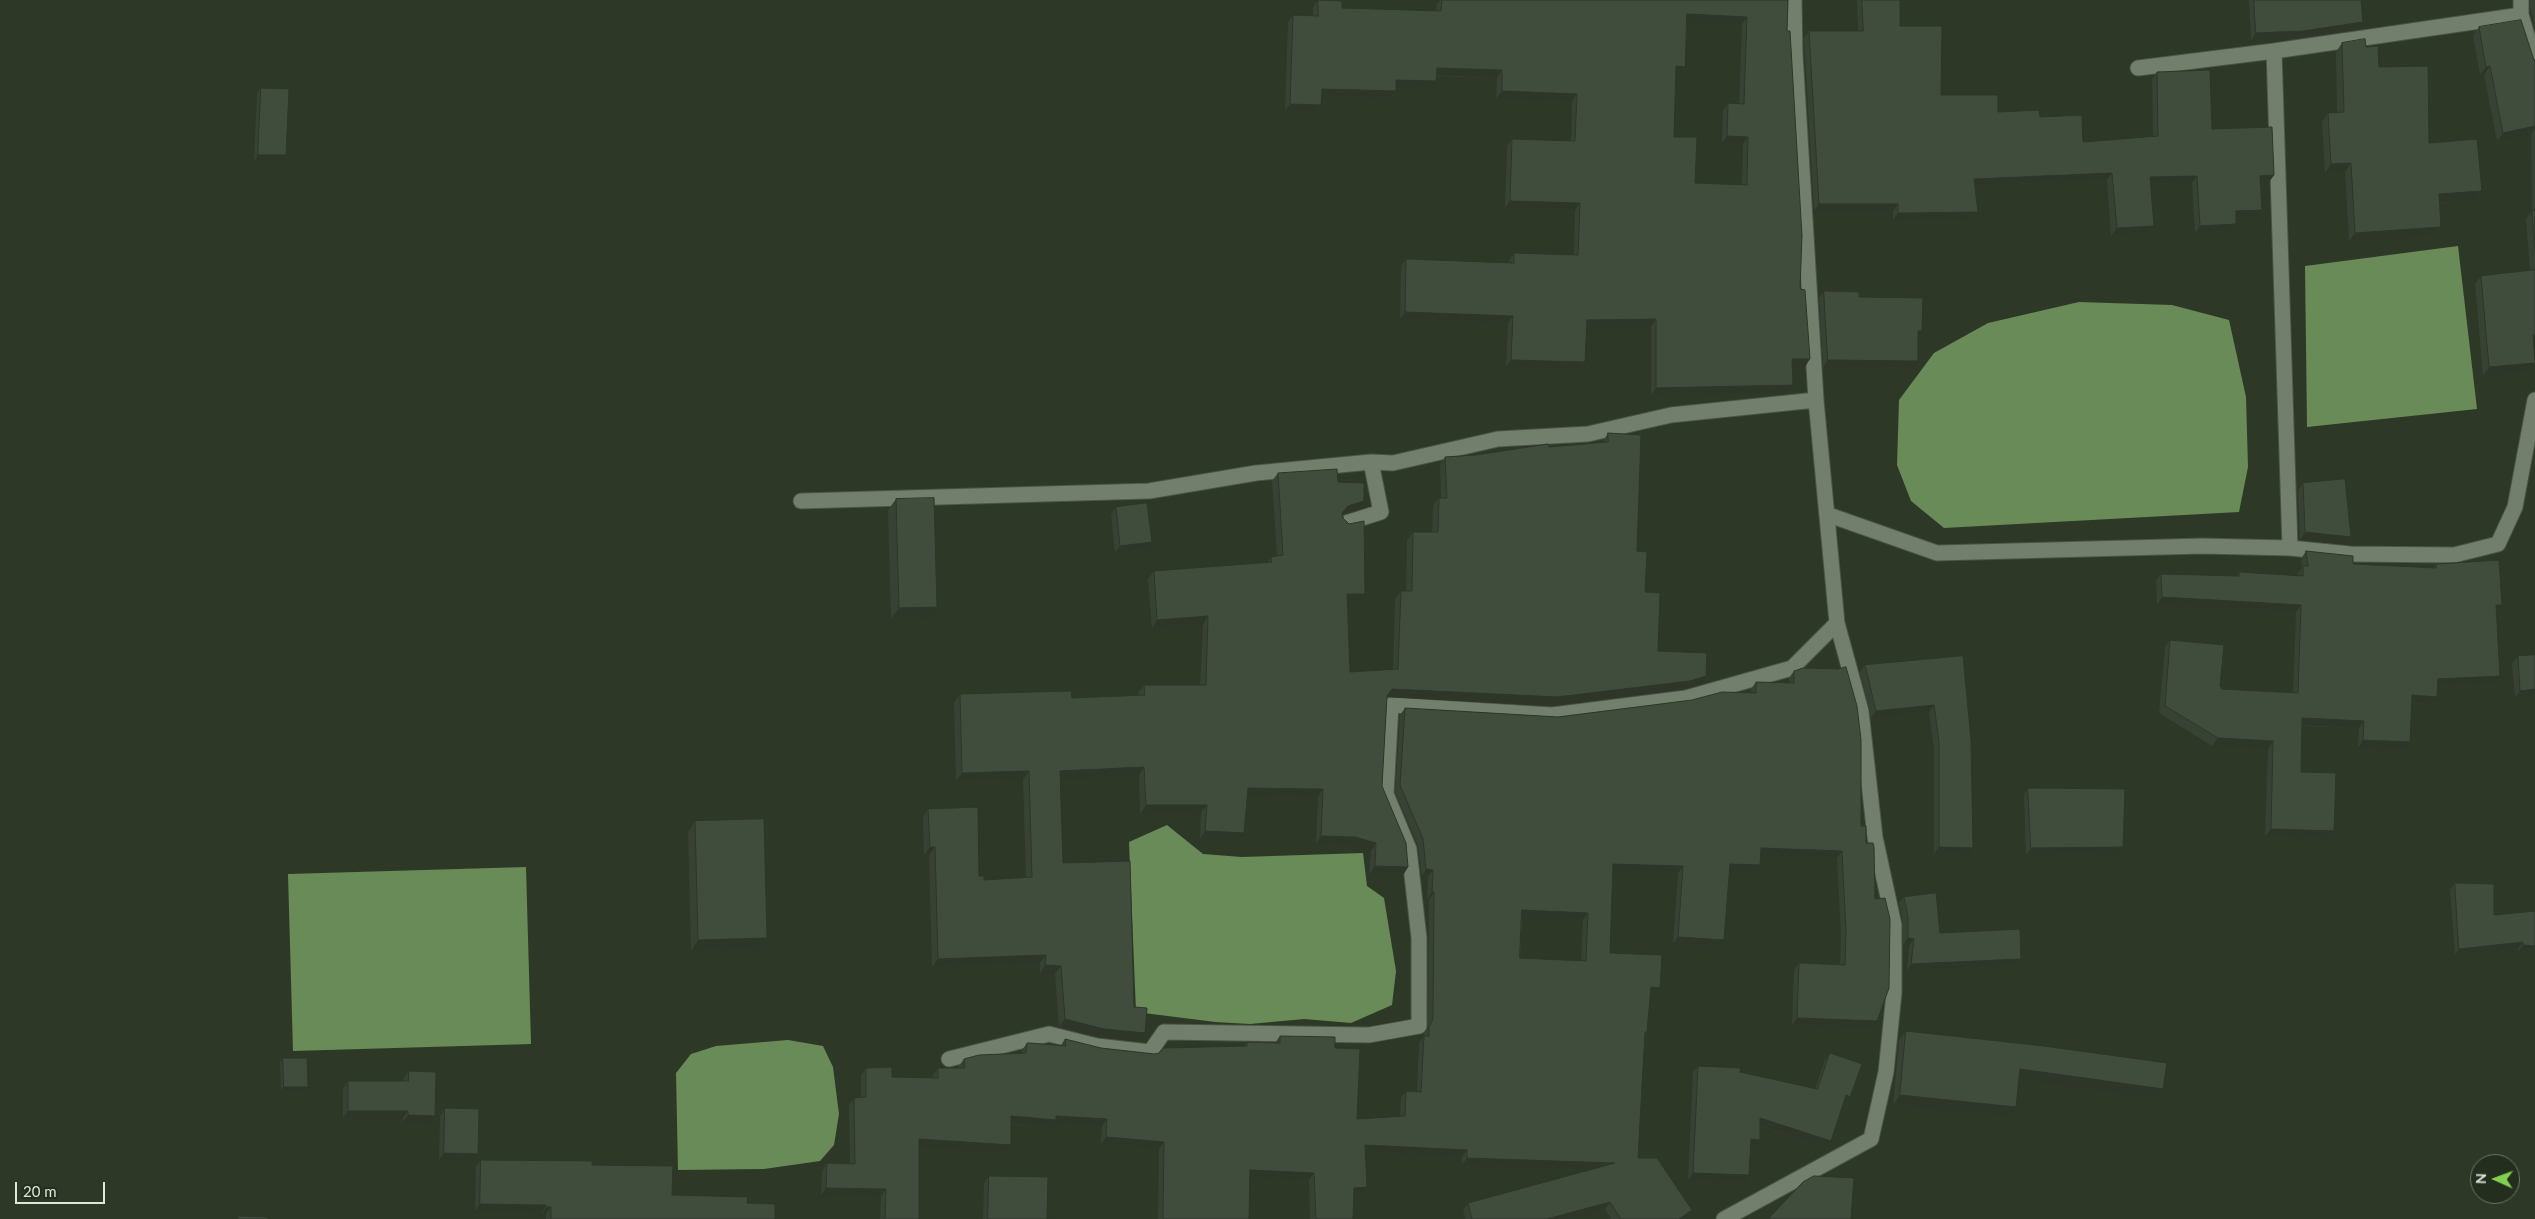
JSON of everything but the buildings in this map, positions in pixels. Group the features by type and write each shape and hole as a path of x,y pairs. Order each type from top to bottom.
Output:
{"street":[{"path":"1724,1219 1872,1139 1886,1072 1894,993 1894,925 1874,837 1861,712 1837,623 1829,515 1816,400 1795,54 1794,0"},
{"path":"2138,68 2274,51 2521,7 2535,62"},
{"path":"2274,51 2290,548"},
{"path":"802,501 1148,491 1256,473 1371,462 1393,463 1498,439 1588,434 1671,414 1816,400"},
{"path":"1829,515 1937,553 2202,546 2290,548 2350,554 2454,555 2498,544 2515,507 2535,400"},
{"path":"1346,523 1381,512 1371,462"},
{"path":"949,1059 1050,1034 1097,1046 1150,1052 1164,1032 1369,1035 1419,1026 1418,938 1409,850 1386,794 1391,705 1552,715 1686,698 1792,668 1837,623"}],"shaded area":[{"path":"2458,246 2477,409 2307,427 2305,266"},
{"path":"2079,302 2172,305 2229,320 2246,397 2248,467 2239,512 1944,528 1911,501 1897,465 1899,400 1934,353 1988,323"},
{"path":"1167,825 1203,854 1242,857 1363,853 1367,886 1384,898 1396,971 1392,1005 1351,1023 1304,1019 1250,1024 1215,1022 1136,1012 1129,842"},
{"path":"526,867 531,1044 293,1051 288,874"},
{"path":"788,1040 823,1046 833,1067 839,1114 834,1145 820,1161 764,1169 678,1170 676,1073 691,1054 716,1046"}]}
